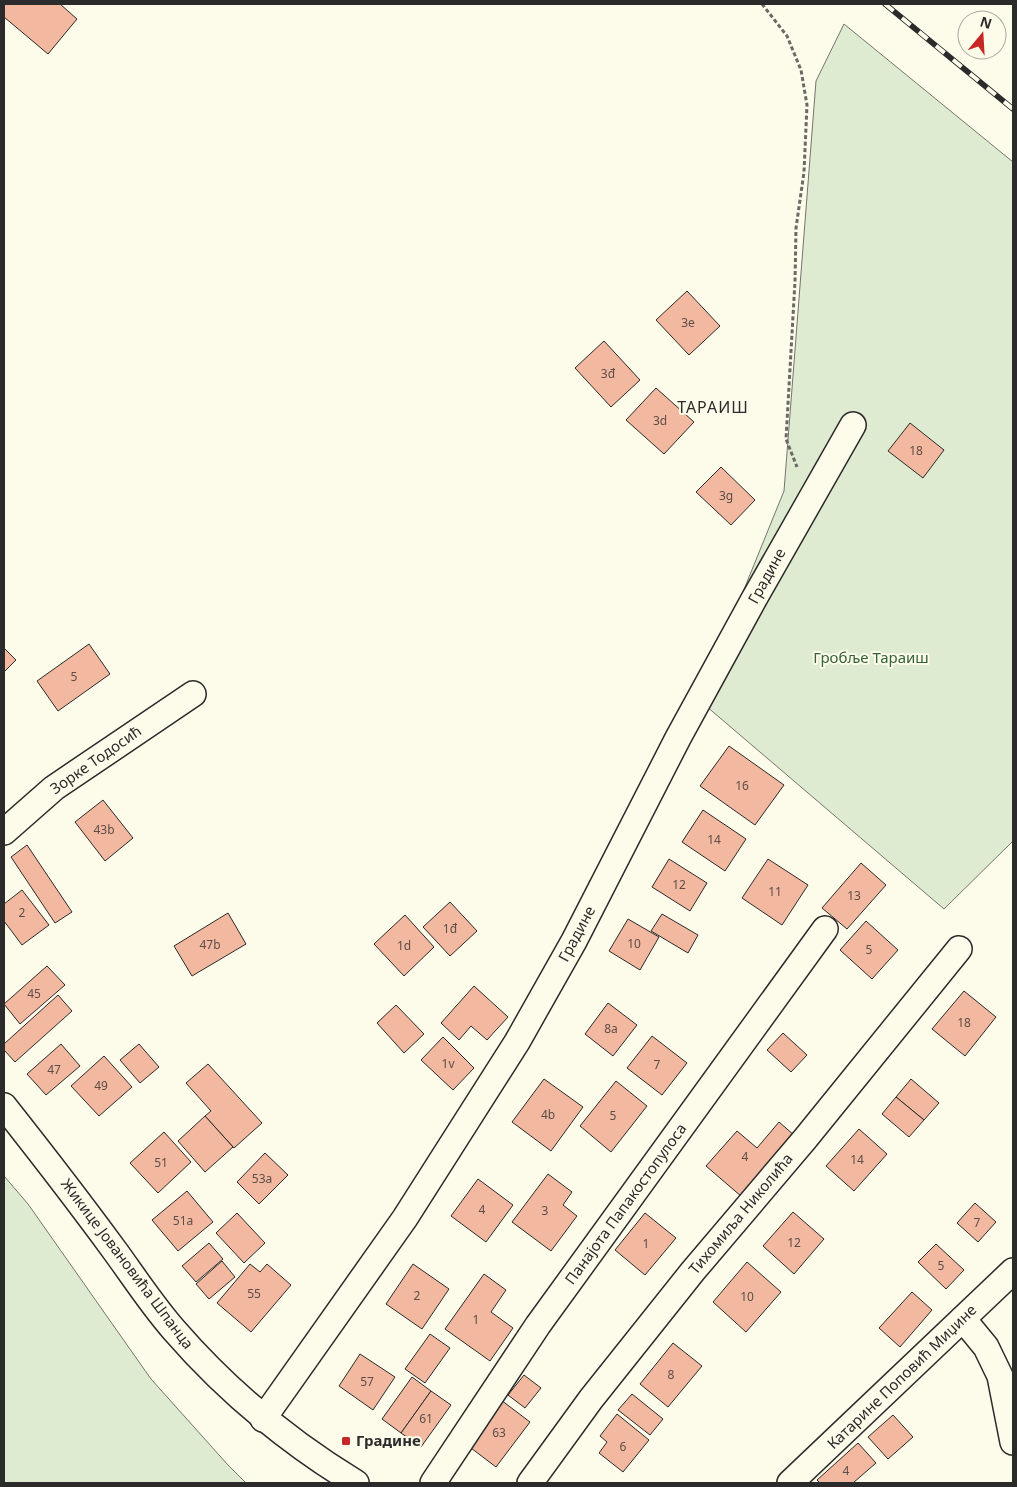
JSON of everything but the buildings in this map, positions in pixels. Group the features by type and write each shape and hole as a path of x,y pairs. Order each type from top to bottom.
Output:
{"street":[{"name":"Градине","path":"263,1419 405,1218 517,1042 574,941 678,738 852,425"},
{"name":"Зорке Тодосић","path":"4,832 54,788 193,694"},
{"name":"Панајота Папакостопулоса","path":"433,1483 538,1325 825,929"},
{"name":"Тихомиља Николића","path":"530,1483 591,1399 693,1271 805,1139 959,950"},
{"name":"Жикице Јовановића Шпанца","path":"4,1106 54,1168 172,1328 217,1377 263,1419 328,1466 356,1483"},
{"name":"Катарине Поповић Миџине","path":"790,1483 1013,1271"},
{"path":"963,1319 986,1347 1000,1376 1013,1442"}],"path":[{"path":"762,4 787,36 802,70 807,105 804,172 796,228 795,281 786,439 810,501"}],"green space":[{"name":"Гробље Тараиш","path":"844,24 1013,162 1013,841 944,909 699,700 784,491 816,81"},
{"path":"4,1176 28,1204 151,1379 246,1483 4,1483"}],"railway":[{"path":"885,4 1013,109"}],"place":[{"name":"Градине","path":"346,1441"}],"district":[{"name":"ТАРАИШ","path":"713,407"}]}
